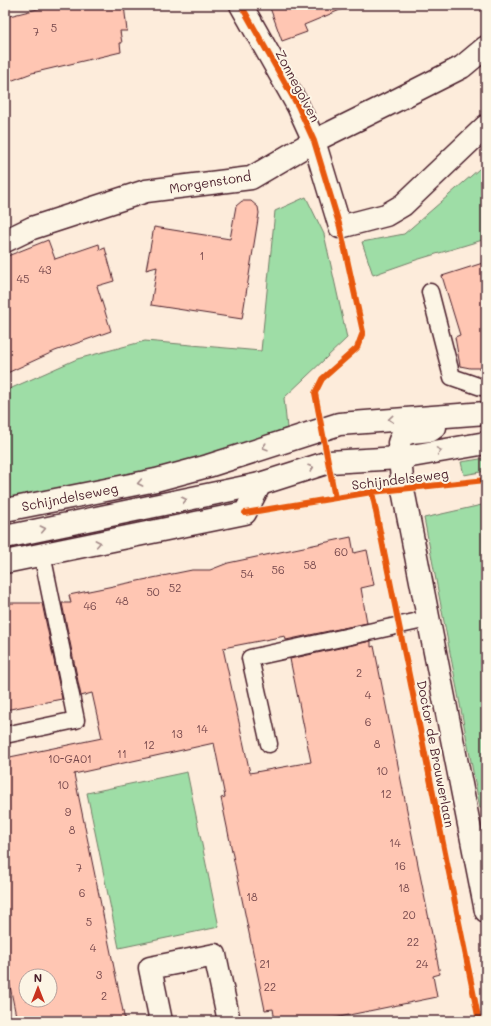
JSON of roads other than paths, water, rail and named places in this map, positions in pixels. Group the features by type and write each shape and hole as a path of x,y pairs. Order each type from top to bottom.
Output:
{"street":[{"name":"Zonnegolven","path":"241,5 298,106 314,141 340,227 386,215 403,205 486,126"},
{"name":"Morgenstond","path":"5,241 32,228 146,191 251,178 314,141 462,67 486,47"},
{"name":"Schijndelseweg","path":"5,510 156,480 208,466 339,424 486,413"},
{"name":"Doctor de Brouwerlaan","path":"449,415 431,430 411,432 402,435 399,443 400,458 403,490 486,911"},
{"name":"Schijndelseweg","path":"5,537 260,484 329,462 400,458 486,443"},
{"path":"5,562 245,513 260,484"},
{"path":"161,1021 150,968 215,955 229,1021"}],"lane":[{"path":"430,292 452,377 481,387 486,386"},
{"path":"5,735 76,720 42,554"},
{"path":"268,744 250,658 428,619"}]}
